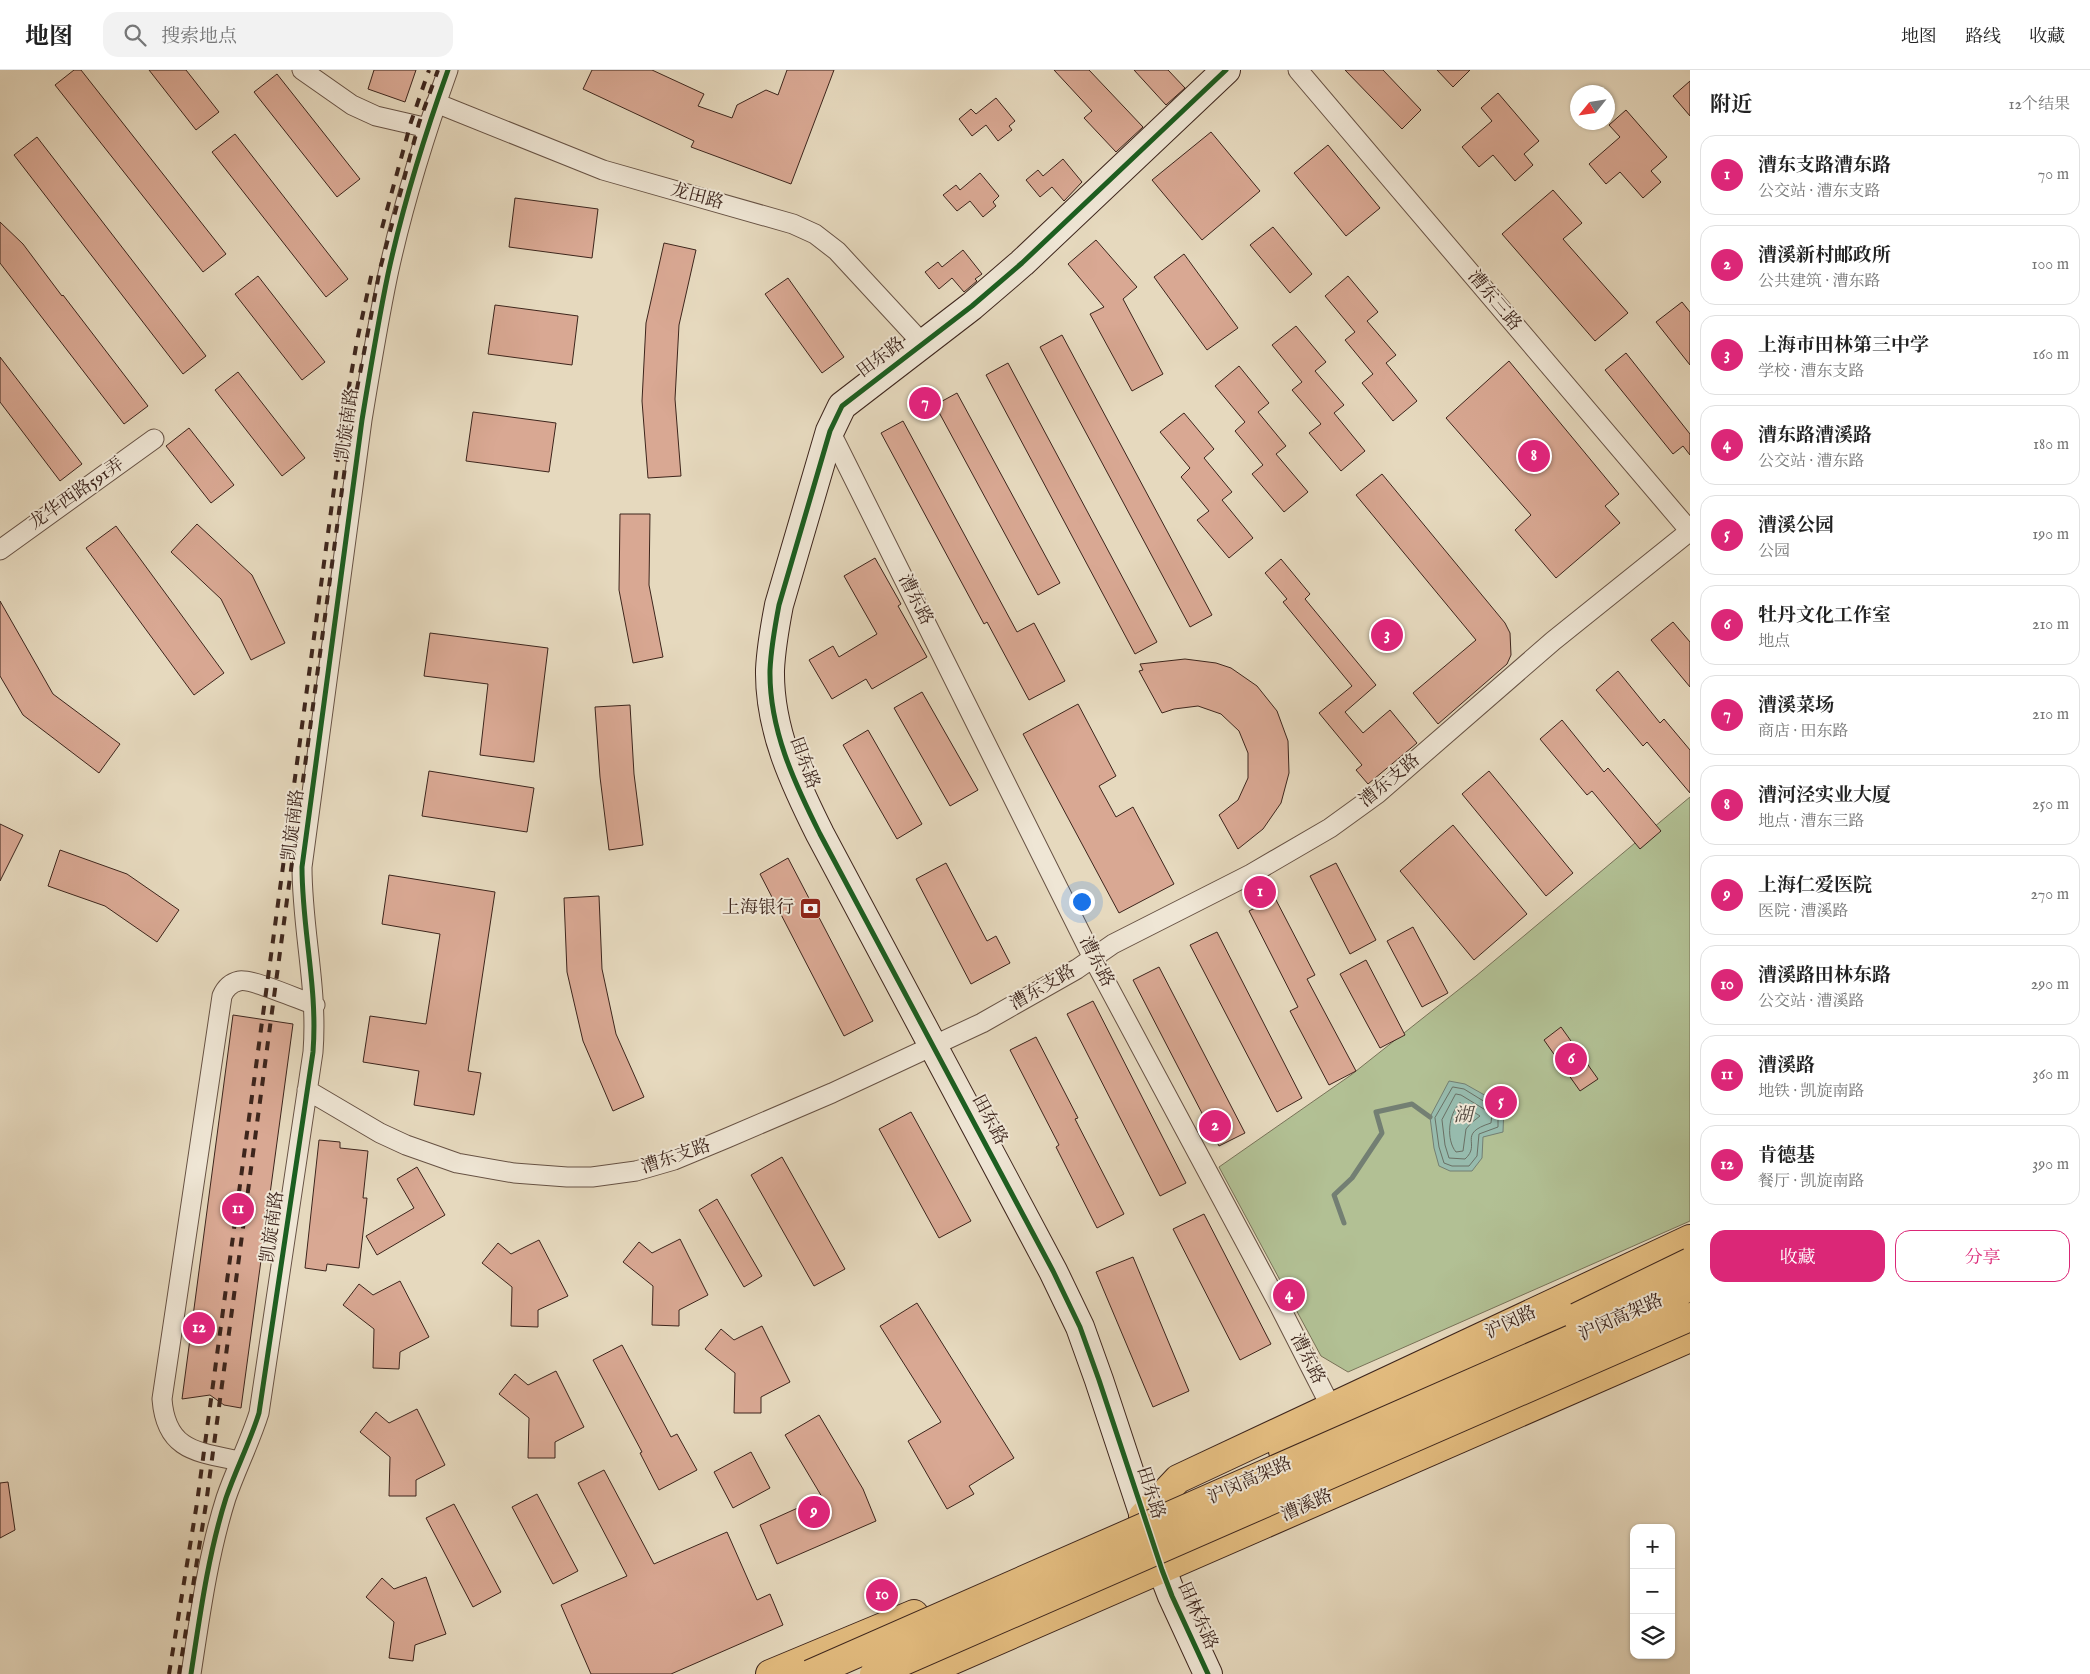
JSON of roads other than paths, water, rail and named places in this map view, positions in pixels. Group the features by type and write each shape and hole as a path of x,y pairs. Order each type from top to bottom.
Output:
{"main road":[{"name":"沪闵路","path":"1331,1406 1690,1239"},
{"path":"770,1674 1143,1516 1690,1264"},
{"path":"1195,1505 1690,1264"},
{"name":"沪闵高架路","path":"810,1674 1690,1287"},
{"name":"沪闵高架路","path":"874,1674 1690,1317"},
{"name":"漕溪路","path":"923,1674 1690,1338"},
{"path":"1143,1516 1178,1480 1331,1406"}],"street":[{"path":"302,70 352,105 376,116 428,128"},
{"name":"凯旋南路","path":"191,1674 216,1534 226,1498 240,1461 251,1439 259,1412 307,1090 313,1044 315,1005 304,924 302,867 361,429 374,346 388,272 403,213 428,128 448,70"},
{"name":"田东路","path":"1162,1570 1080,1327 1049,1263 820,834 799,791 783,751 773,708 770,670 779,605 830,431 842,406 972,306 1022,263 1226,70"},
{"name":"漕东三路","path":"1298,70 1690,531"},
{"name":"龙田路","path":"436,104 603,170 793,224 815,234 837,252 923,344"},
{"name":"漕东路","path":"830,431 1093,958 1278,1303 1331,1406"},
{"name":"龙华西路591弄","path":"0,550 154,439"},
{"name":"漕东支路","path":"307,1090 406,1146 457,1164 482,1169 542,1176 592,1177 636,1171 674,1160 823,1097 934,1047 982,1023 1065,976 1113,944 1251,874 1308,841 1377,794 1553,641 1690,531"},
{"path":"240,1461 189,1450 178,1441 168,1428 162,1399 222,996 225,990 232,984 246,981 315,1005"},
{"name":"田林东路","path":"1162,1570 1208,1674"}],"water":[{"name":"湖","path":"1449,1081 1465,1084 1504,1106 1503,1132 1483,1137 1482,1158 1472,1171 1450,1171 1439,1166 1434,1148 1430,1117"}],"waterway":[{"path":"1344,1223 1334,1195 1352,1178 1382,1133 1376,1112 1412,1104 1430,1117"}],"railway":[{"path":"382,228 411,122 429,70"},
{"path":"179,1674 206,1504 352,415 380,269 419,123 438,70"},
{"path":"169,1674 197,1503 344,415 372,272"}],"place":[{"name":"漕溪菜场","path":"925,403"},
{"name":"漕河泾实业大厦","path":"1534,456"},
{"name":"上海市田林第三中学","path":"1387,635"},
{"name":"漕东支路漕东路","path":"1260,892"},
{"name":"上海银行","path":"810,908"},
{"name":"牡丹文化工作室","path":"1571,1059"},
{"name":"漕溪公园","path":"1501,1102"},
{"name":"漕溪新村邮政所","path":"1215,1126"},
{"name":"漕溪路","path":"238,1209"},
{"name":"漕东路漕溪路","path":"1289,1295"},
{"name":"肯德基","path":"199,1328"},
{"name":"上海仁爱医院","path":"814,1512"},
{"name":"漕溪路田林东路","path":"882,1595"}]}
